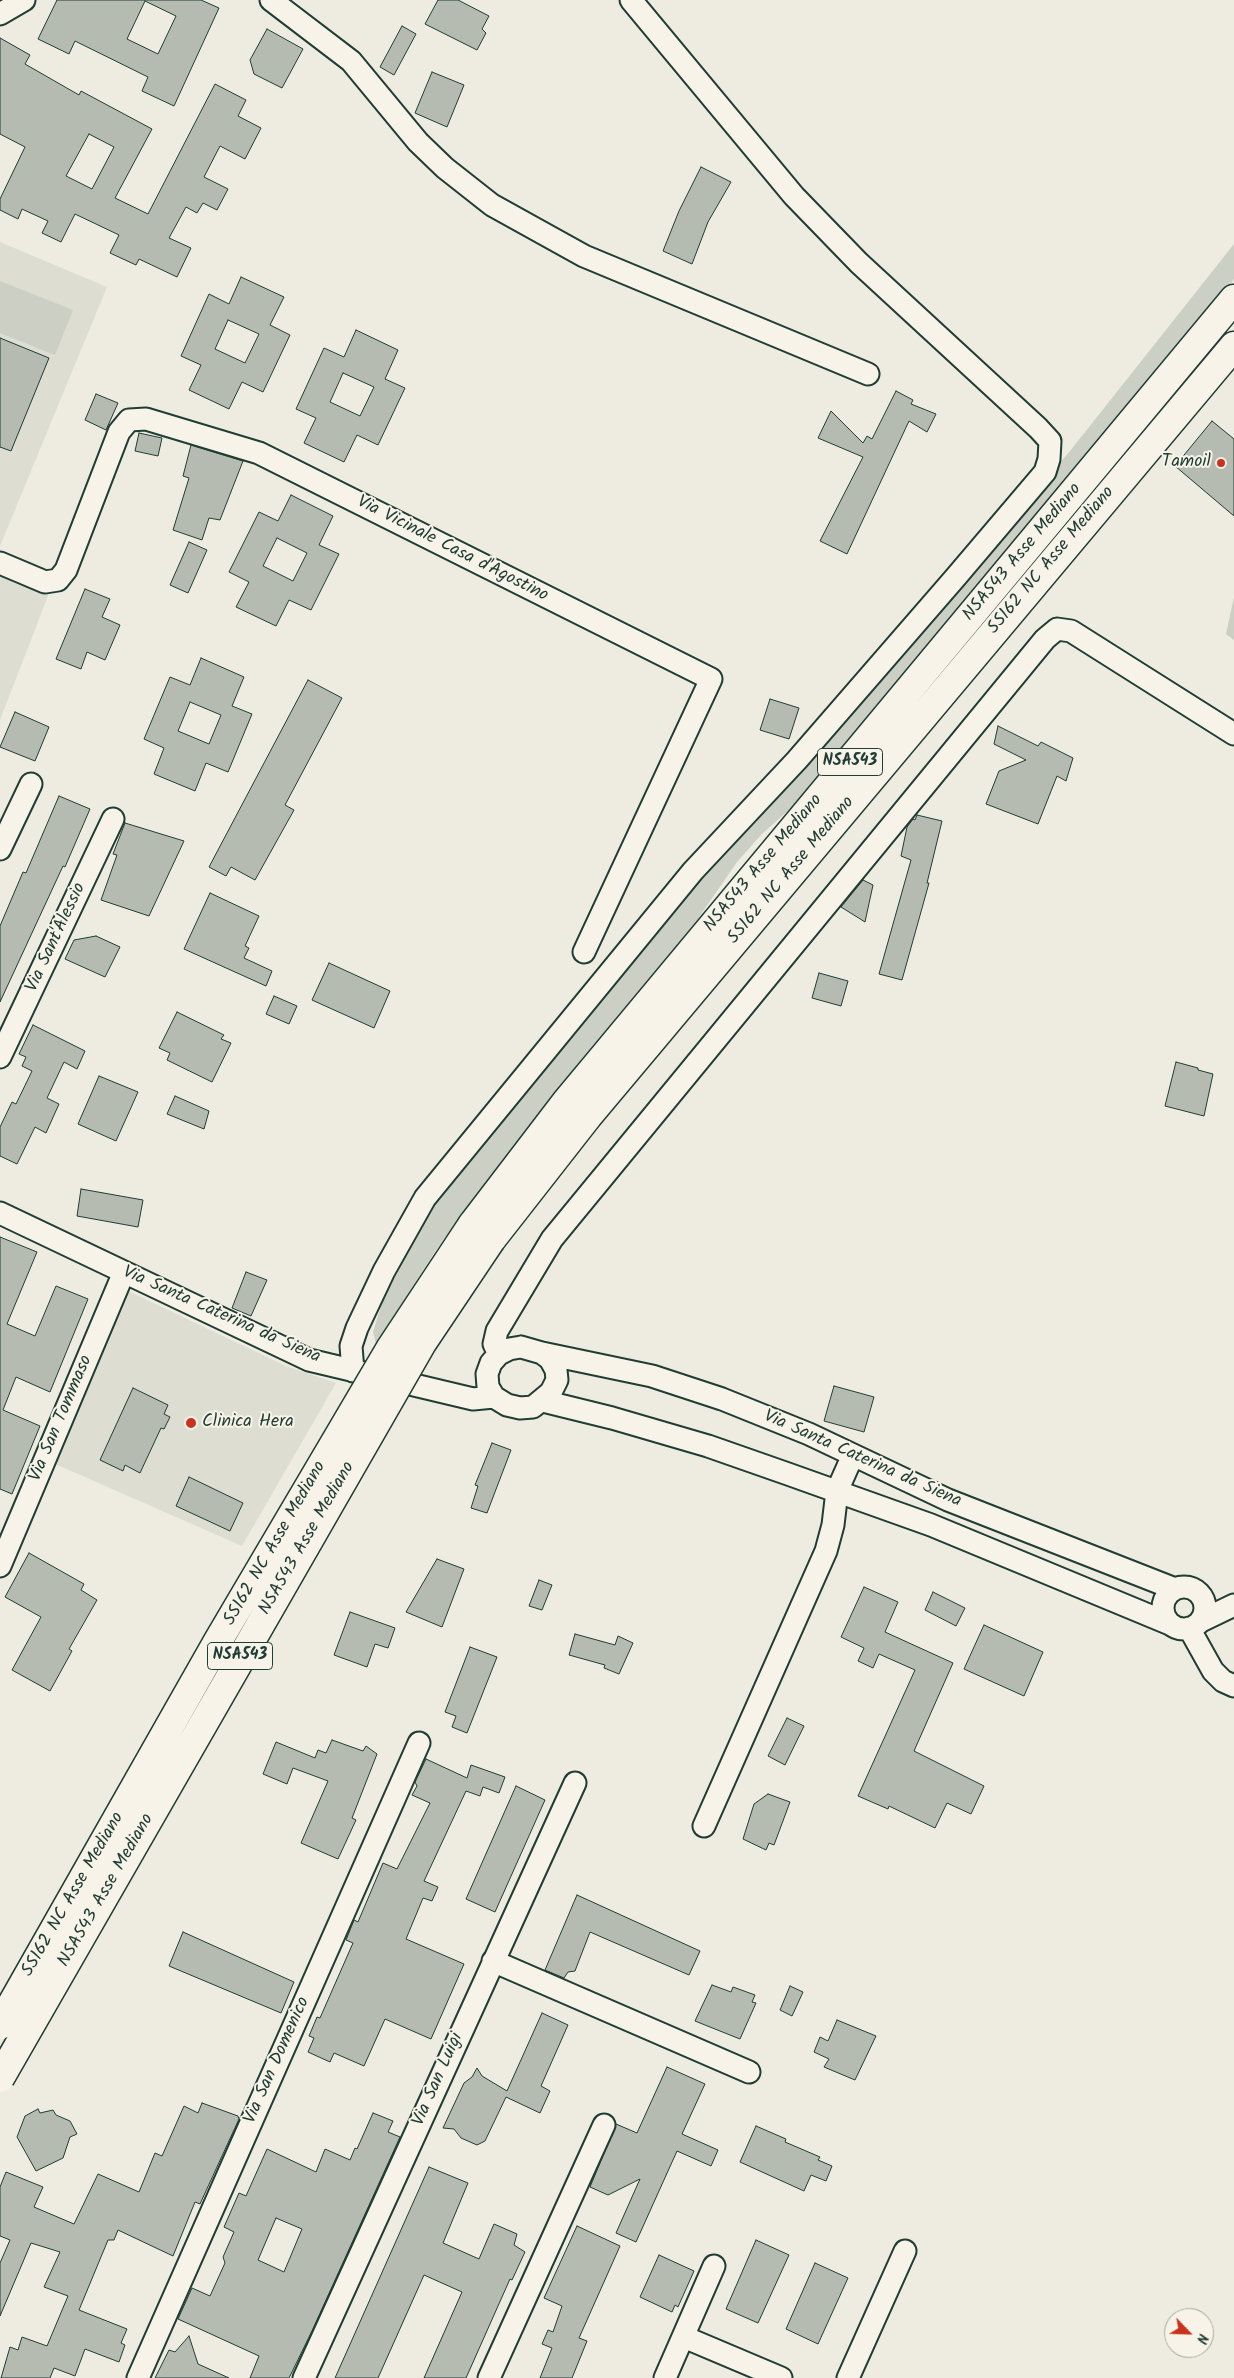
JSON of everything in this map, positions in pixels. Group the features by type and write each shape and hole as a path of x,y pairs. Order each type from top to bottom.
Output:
{"highway":[{"name":"NSA543 Asse Mediano","path":"0,2078 422,1343 482,1233 566,1102 1234,300"},
{"name":"SS162 NC Asse Mediano","path":"0,2025 218,1641 390,1349 482,1233 588,1116 1234,346"}],"street":[{"path":"0,14 24,0"},
{"path":"271,0 351,61 418,142 445,168 492,205 584,256 868,374"},
{"path":"353,1371 351,1346 356,1328 384,1271 425,1198 693,871 797,760 955,578 1045,472 1049,459 1050,441 859,263 794,196 631,0"},
{"name":"Via Vicinale Casa d'Agostino","path":"0,563 45,582 58,580 66,570 120,432 129,420 146,418 259,453 711,679 584,952"},
{"path":"499,1354 494,1344 497,1331 557,1231 1045,639 1056,629 1071,631 1234,734"},
{"path":"0,849 31,784"},
{"name":"Via Sant'Alessio","path":"0,1057 113,819"},
{"name":"Via Santa Caterina da Siena","path":"0,1213 309,1360 473,1399 494,1396"},
{"name":"Via San Tommaso","path":"0,1566 124,1272"},
{"path":"521,1347 542,1353 550,1359 556,1370 557,1380 551,1392 543,1401 533,1407 520,1408 507,1405 494,1396 488,1386 487,1374 491,1362 499,1354 508,1349 521,1347"},
{"name":"Via Santa Caterina da Siena","path":"542,1353 615,1367 688,1387 766,1416 948,1500 1175,1589"},
{"path":"451,1393 464,1391 487,1374"},
{"name":"Via Santa Caterina da Siena","path":"543,1401 612,1418 708,1446 931,1525 1088,1590 1187,1624"},
{"path":"704,1826 826,1551 833,1525 837,1491 853,1455"},
{"path":"1088,1590 1099,1560"},
{"path":"1234,1601 1201,1595 1189,1587 1175,1589 1169,1593 1163,1605 1163,1612 1187,1624 1214,1671 1223,1680 1234,1686"},
{"path":"1187,1624 1205,1608 1201,1595"},
{"path":"1187,1624 1234,1605"},
{"name":"Via San Domenico","path":"138,2378 419,1743"},
{"name":"Via San Luigi","path":"304,2378 575,1783"},
{"path":"494,1960 749,2072"},
{"path":"488,2378 604,2125"},
{"path":"848,2378 905,2250"},
{"path":"665,2378 714,2266"},
{"path":"684,2336 781,2378"}],"shaded area":[{"path":"0,242 107,287 0,546"},
{"path":"1234,244 1234,279 1193,336 801,799 762,834 737,862 697,920 583,1057 484,1184 436,1250 376,1344 373,1332 382,1303 409,1250 407,1247 434,1203 694,882 1070,451"},
{"path":"0,281 73,310 55,355 0,333"},
{"path":"0,552 56,575 0,720"},
{"path":"1234,597 1234,640 1226,634"},
{"name":"Clinica Hera","path":"126,1290 286,1366 336,1383 242,1546 53,1463"}],"building":[{"path":"57,0 201,0 219,8 174,106 142,91 148,77 75,41 69,54 38,39","holes":["145,1 176,16 158,54 127,39"]},
{"path":"438,0 458,0 489,16 482,29 486,33 477,50 425,24"},
{"path":"402,26 416,34 394,75 380,67"},
{"path":"267,29 303,49 282,88 254,74 250,60"},
{"path":"0,38 30,55 25,64 79,95 81,91 152,129 115,198 148,214 215,84 246,100 238,116 261,128 245,159 220,146 204,177 228,189 217,210 203,203 197,213 186,207 169,238 191,248 177,277 139,259 136,265 110,253 119,235 75,214 61,242 42,233 48,221 22,209 18,219 0,210 0,199 25,147 0,134","holes":["89,134 114,147 92,189 66,176"]},
{"path":"432,72 464,85 447,127 415,113"},
{"path":"701,167 731,182 708,222 692,264 663,251 679,211"},
{"path":"241,277 284,297 270,325 290,335 263,392 242,382 229,409 189,390 201,365 181,356 209,294 229,304","holes":["228,320 259,334 245,363 215,349"]},
{"path":"356,330 398,350 385,379 405,388 378,445 357,435 344,462 304,443 316,418 296,409 324,348 344,357","holes":["343,373 374,387 360,416 330,402"]},
{"path":"0,338 49,358 11,451 0,447"},
{"path":"896,391 913,400 911,404 936,414 927,432 909,421 847,554 820,541 863,457 818,438 831,411 863,443 867,436 872,439"},
{"path":"96,394 118,403 106,430 85,420"},
{"path":"1212,421 1234,439 1234,516 1175,466"},
{"path":"139,433 162,438 158,456 135,451"},
{"path":"191,445 243,461 220,520 209,518 202,540 173,530 189,478 183,476"},
{"path":"291,495 333,516 319,545 339,554 311,610 289,600 276,626 236,607 249,582 229,572 259,512 278,521","holes":["277,538 307,553 293,581 263,566"]},
{"path":"189,542 207,550 188,593 170,585"},
{"path":"85,589 110,599 102,617 120,625 105,660 87,652 81,669 56,659"},
{"path":"201,658 244,677 232,706 252,714 228,772 206,763 195,791 154,774 164,748 144,739 170,677 190,685","holes":["190,702 221,715 209,744 178,731"]},
{"path":"308,680 342,698 285,805 294,810 255,880 231,867 226,876 209,867"},
{"path":"770,699 799,708 789,739 760,730"},
{"path":"15,712 49,727 35,761 0,747"},
{"path":"998,726 1038,746 1041,742 1073,758 1066,781 1057,776 1038,824 986,804 999,771 1026,760 994,744"},
{"path":"59,796 90,809 65,867 63,866 0,1002 0,926 23,872 26,873"},
{"path":"917,815 942,821 927,883 929,883 902,980 879,974 911,860 901,856 907,827 913,819 915,820"},
{"path":"125,823 184,841 149,916 101,900 117,855 113,854"},
{"path":"863,880 873,885 865,922 841,907"},
{"path":"210,893 259,916 245,946 249,948 244,958 272,971 266,986 184,949"},
{"path":"96,936 120,947 105,977 65,959 74,940"},
{"path":"329,963 390,991 374,1028 312,1000"},
{"path":"819,973 848,981 841,1006 812,998"},
{"path":"274,996 297,1006 289,1024 266,1014"},
{"path":"177,1012 224,1035 221,1039 231,1043 212,1082 167,1060 170,1053 159,1048"},
{"path":"33,1025 85,1051 77,1069 64,1062 47,1098 59,1104 46,1133 35,1127 17,1164 0,1156 0,1127 12,1102 16,1104 32,1071 22,1066 26,1057 19,1054"},
{"path":"1176,1062 1213,1074 1204,1116 1165,1106"},
{"path":"99,1076 138,1092 116,1141 78,1124"},
{"path":"175,1096 209,1111 204,1129 167,1114"},
{"path":"81,1189 143,1200 138,1227 77,1216"},
{"path":"0,1237 37,1252 7,1324 35,1336 56,1286 88,1299 50,1392 16,1377 3,1410 40,1426 12,1494 0,1489"},
{"path":"246,1272 267,1280 251,1316 232,1308"},
{"path":"834,1386 874,1397 864,1432 824,1421"},
{"path":"133,1388 168,1405 164,1414 170,1417 164,1429 161,1428 140,1473 125,1465 123,1471 100,1460"},
{"path":"492,1443 511,1450 487,1513 471,1508 478,1486 475,1485"},
{"path":"189,1477 243,1503 230,1531 176,1506"},
{"path":"29,1553 84,1584 81,1590 97,1600 69,1649 72,1651 50,1691 12,1670 41,1617 5,1597"},
{"path":"437,1559 464,1569 442,1627 406,1612"},
{"path":"539,1580 552,1585 542,1610 529,1606"},
{"path":"864,1587 898,1602 885,1632 953,1663 914,1751 984,1786 971,1814 947,1803 935,1828 889,1806 888,1809 858,1796 915,1670 879,1654 873,1668 858,1661 864,1648 841,1637"},
{"path":"933,1592 965,1608 956,1626 925,1610"},
{"path":"350,1612 395,1628 388,1648 375,1644 367,1667 334,1655"},
{"path":"984,1625 1043,1652 1024,1696 964,1669"},
{"path":"575,1634 615,1645 618,1636 633,1643 619,1674 604,1668 605,1665 569,1655"},
{"path":"470,1647 497,1657 467,1733 452,1727 456,1716 445,1712"},
{"path":"787,1718 804,1726 785,1765 768,1756"},
{"path":"332,1740 363,1751 366,1746 377,1754 352,1818 356,1820 338,1859 301,1843 328,1781 293,1768 287,1784 263,1774 276,1742 315,1758 318,1750 326,1753"},
{"path":"426,1759 467,1778 471,1765 505,1777 499,1793 483,1787 480,1796 466,1791 424,1881 438,1887 432,1901 423,1898 406,1939 464,1964 431,2039 385,2019 364,2066 334,2053 330,2062 308,2052 314,2038 309,2036 317,2017 320,2018 353,1943 346,1940 354,1920 358,1922 383,1863 397,1869 430,1803 412,1795 417,1786 415,1782"},
{"path":"516,1786 545,1800 495,1912 466,1899"},
{"path":"768,1794 790,1802 774,1845 769,1843 766,1850 743,1839 754,1804"},
{"path":"577,1895 700,1951 689,1975 590,1932 575,1971 568,1972 564,1978 545,1970"},
{"path":"183,1932 294,1982 281,2013 169,1966"},
{"path":"712,1985 731,1992 733,1987 755,1995 752,2002 756,2003 740,2039 695,2021"},
{"path":"790,1986 803,1992 792,2016 780,2010"},
{"path":"542,2013 568,2025 541,2086 550,2091 540,2113 506,2097 485,2141 477,2145 461,2138 454,2129 443,2128 464,2083 472,2077 477,2068 482,2076 507,2091"},
{"path":"837,2020 876,2036 855,2080 824,2067 829,2059 814,2052 820,2037 828,2041"},
{"path":"667,2067 705,2084 682,2134 718,2150 711,2166 677,2151 636,2242 616,2233 640,2179 608,2195 590,2187 616,2124 637,2133"},
{"path":"202,2103 238,2116 239,2119 200,2204 195,2202 173,2256 118,2230 114,2240 108,2240 79,2310 127,2329 121,2343 125,2345 119,2362 85,2349 75,2376 54,2368 50,2378 1,2378 10,2347 18,2350 22,2337 47,2346 68,2296 44,2287 60,2252 31,2243 0,2316 0,2263 10,2240 0,2236 0,2187 6,2172 43,2187 34,2207 74,2224 98,2174 139,2192 155,2153 162,2156 184,2106 198,2113"},
{"path":"38,2109 40,2113 53,2110 56,2115 70,2121 77,2134 70,2137 63,2158 36,2171 17,2137 25,2116"},
{"path":"373,2113 393,2121 388,2132 400,2137 289,2378 250,2378 259,2356 178,2319 192,2288 210,2296 225,2263 223,2257 234,2232 224,2227 239,2193 246,2196 267,2149 316,2172 325,2149 350,2160 355,2148 357,2149","holes":["276,2218 302,2229 284,2272 258,2260"]},
{"path":"756,2126 786,2139 785,2142 820,2157 818,2160 832,2166 826,2181 811,2175 804,2191 740,2162"},
{"path":"429,2167 468,2183 443,2243 479,2259 494,2224 517,2234 514,2245 525,2252 512,2280 510,2279 466,2378 424,2378 462,2292 424,2275 378,2378 335,2378"},
{"path":"577,2226 620,2246 579,2338 587,2341 572,2378 540,2378 552,2348 542,2344 548,2330 553,2332 562,2306 544,2298"},
{"path":"756,2240 789,2255 758,2323 726,2309"},
{"path":"659,2255 694,2271 678,2307 675,2305 672,2312 640,2297"},
{"path":"815,2263 848,2278 818,2344 786,2329"},
{"path":"189,2336 198,2364 229,2378 155,2378 169,2350 175,2352"}],"place":[{"name":"Tamoil","path":"1221,463"},
{"name":"Clinica Hera","path":"191,1423"}]}
